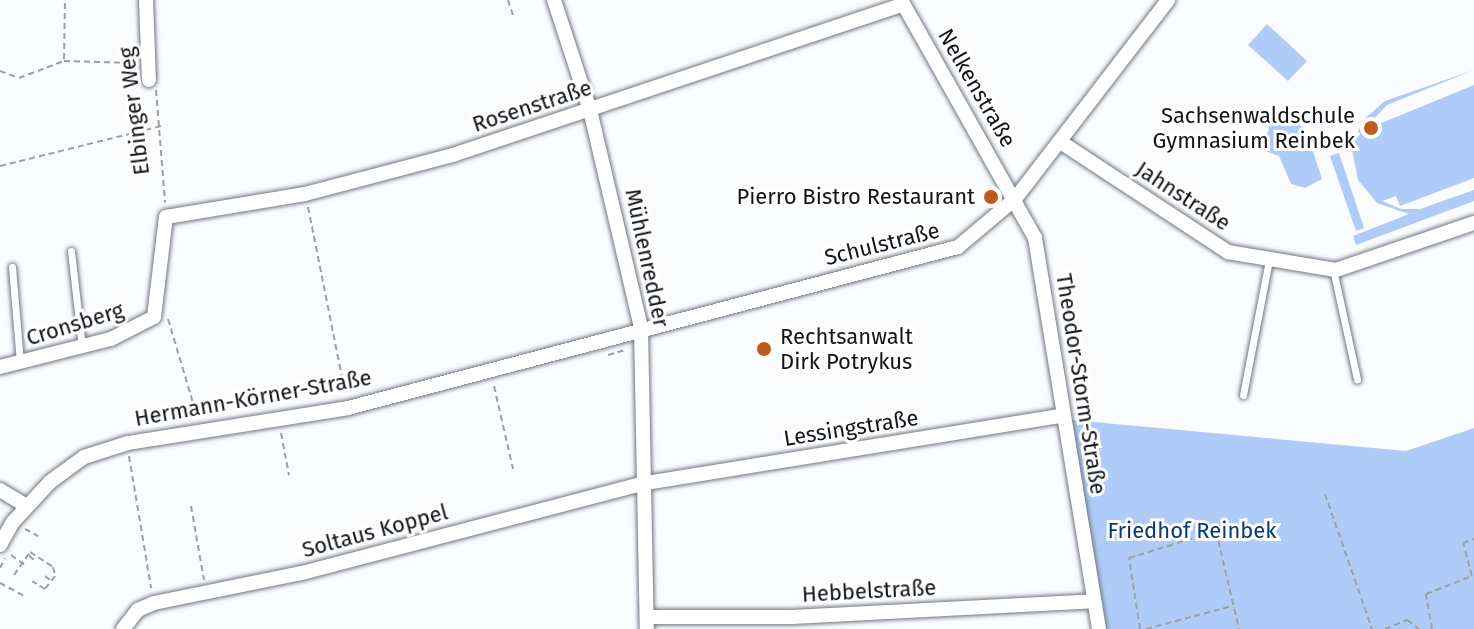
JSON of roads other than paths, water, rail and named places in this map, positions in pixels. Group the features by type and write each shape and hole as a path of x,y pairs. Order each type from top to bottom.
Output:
{"street":[{"name":"Elbinger Weg","path":"146,0 149,80"},
{"name":"Mühlenredder","path":"554,0 590,110 641,328 647,623"},
{"name":"Schulstraße","path":"641,328 933,256 958,247 1015,199 1062,143 1167,0"},
{"name":"Rosenstraße","path":"158,305 166,217 305,194 453,155 902,2"},
{"name":"Nelkenstraße","path":"902,2 1015,199"},
{"name":"Jahnstraße","path":"1062,143 1228,252 1333,269 1474,223"},
{"name":"Theodor-Storm-Straße","path":"1015,199 1037,247 1099,629"},
{"name":"Cronsberg","path":"0,367 82,348 141,327 158,305"},
{"name":"Hermann-Körner-Straße","path":"0,545 27,513 84,457 202,431 348,408 641,328"},
{"name":"Lessingstraße","path":"646,483 1064,415"},
{"name":"Soltaus Koppel","path":"123,629 138,610 154,603 302,573 646,483"},
{"path":"0,490 27,513"},
{"name":"Hebbelstraße","path":"647,623 1094,601"}],"lane":[{"path":"71,251 82,348"},
{"path":"1243,395 1269,259"},
{"path":"12,267 20,363"},
{"path":"1333,269 1357,379"}],"place":[{"name":"Sachsenwaldschule Gymnasium Reinbek","path":"1371,128"},
{"name":"Pierro Bistro Restaurant","path":"991,197"},
{"name":"Rechtsanwalt Dirk Potrykus","path":"764,349"}],"park label":[{"name":"Friedhof Reinbek","path":"1192,531"}]}
